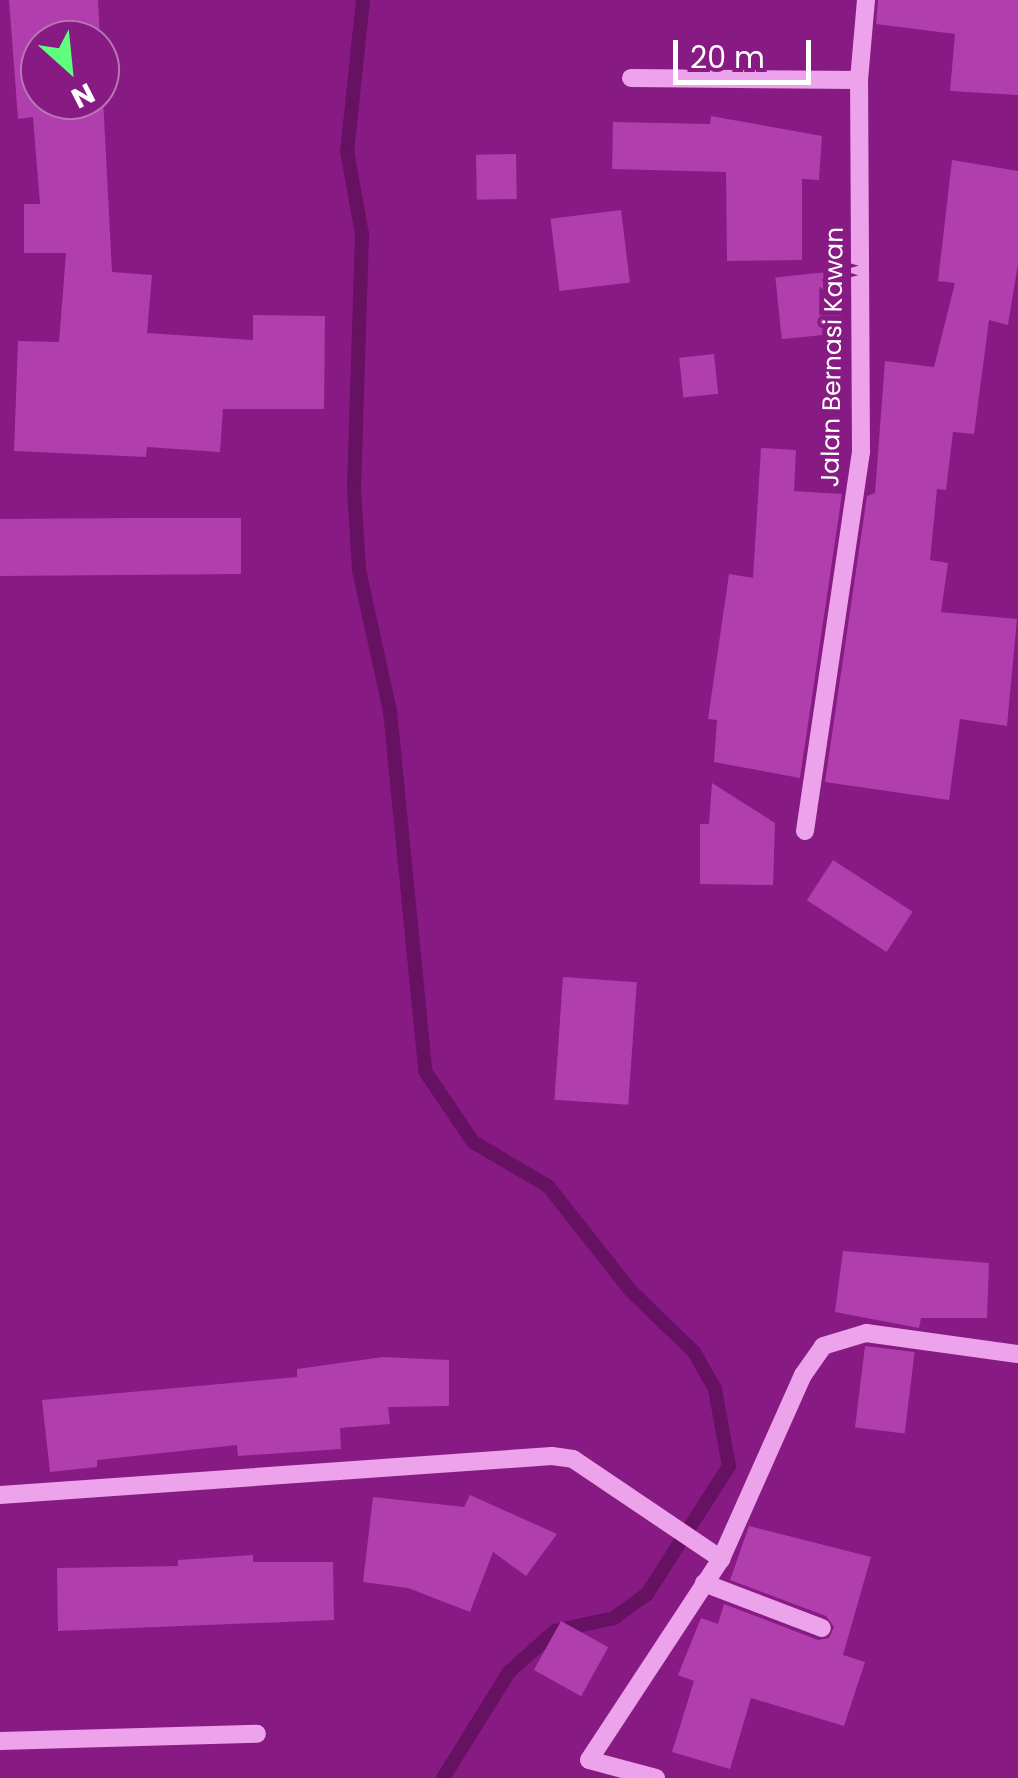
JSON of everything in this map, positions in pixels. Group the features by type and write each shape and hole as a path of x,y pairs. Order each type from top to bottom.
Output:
{"street":[{"name":"Jalan Bernasi Kawan","path":"805,831 861,452 859,80 866,0"},
{"path":"632,78 859,80"},
{"path":"656,1778 586,1769 720,1558 803,1375 824,1346 852,1332 1018,1354"},
{"path":"0,1495 532,1456 573,1459 720,1558"},
{"path":"704,1583 822,1628"},
{"path":"0,1740 257,1734"}],"building":[{"path":"9,0 98,0 99,20 20,20 20,119"},
{"path":"878,0 1018,0 1018,95 950,91 955,34 876,24"},
{"path":"711,116 822,136 819,180 802,179 802,260 727,261 726,172 612,169 613,122 710,124"},
{"path":"33,120 104,120 112,272 152,275 147,333 253,340 253,315 325,316 324,409 223,409 220,452 147,447 146,457 14,451 18,341 59,342 66,253 24,253 24,204 40,204"},
{"path":"516,154 517,199 477,200 476,155"},
{"path":"952,160 1018,171 1018,264 1008,325 989,320 974,434 953,432 946,490 937,489 930,560 948,563 941,612 1017,619 1007,726 960,719 949,800 825,782 867,496 875,493 885,361 934,367 955,283 938,281"},
{"path":"621,210 630,282 559,291 551,219"},
{"path":"837,271 843,333 782,339 775,277"},
{"path":"714,354 718,394 683,397 679,358"},
{"path":"761,448 796,450 794,491 842,494 800,778 714,762 717,720 708,719 729,574 753,578"},
{"path":"241,518 241,574 0,576 0,519"},
{"path":"712,783 775,823 773,885 700,884 700,824 709,824"},
{"path":"833,860 913,912 887,952 807,900"},
{"path":"563,977 637,982 628,1105 554,1100"},
{"path":"843,1251 989,1263 987,1318 921,1318 919,1328 835,1312"},
{"path":"865,1346 915,1352 905,1433 855,1427"},
{"path":"383,1357 449,1360 449,1406 388,1407 390,1424 340,1428 341,1449 238,1456 237,1445 97,1460 97,1467 50,1472 42,1400 297,1377 297,1369"},
{"path":"470,1495 557,1534 526,1576 493,1552 470,1612 408,1588 363,1582 373,1497 464,1507"},
{"path":"749,1526 871,1557 843,1655 865,1662 844,1726 751,1698 730,1769 672,1752 694,1681 678,1675 701,1618 718,1624 724,1604 818,1640 829,1638 834,1627 826,1616 730,1580"},
{"path":"253,1555 253,1562 333,1562 334,1620 58,1631 57,1568 178,1566 178,1560"},
{"path":"561,1621 608,1647 581,1696 534,1670"}],"waterway":[{"path":"363,0 347,151 362,234 354,488 359,570 390,711 425,1071 473,1142 548,1186 631,1291 694,1352 715,1389 729,1466 647,1594 614,1618 555,1631 509,1672 443,1778"}]}
